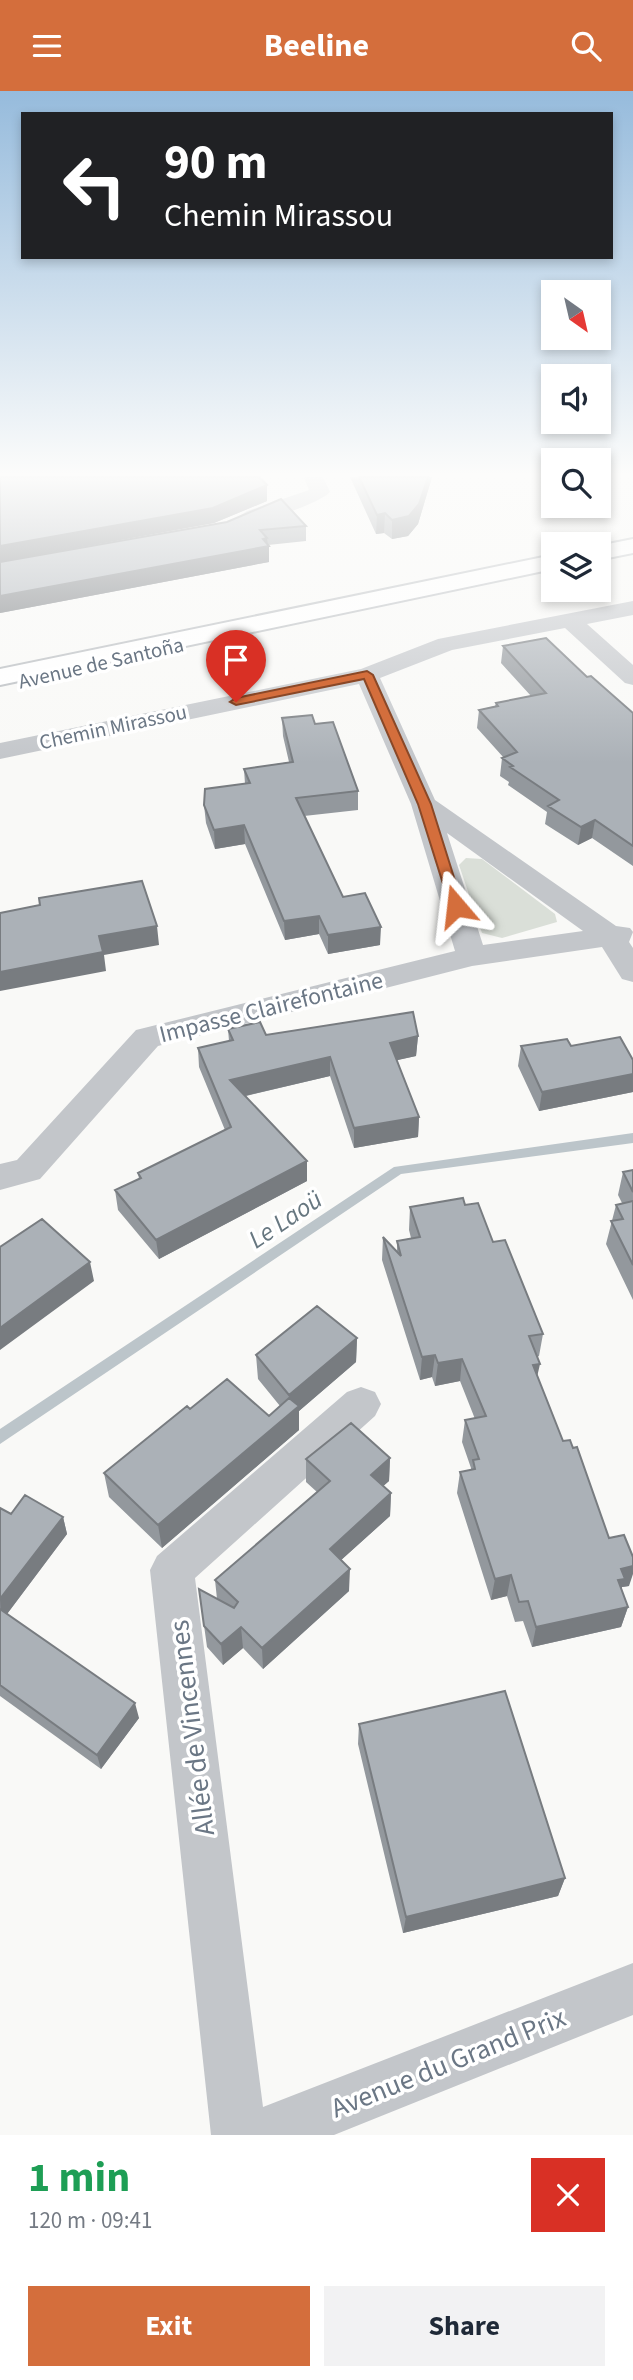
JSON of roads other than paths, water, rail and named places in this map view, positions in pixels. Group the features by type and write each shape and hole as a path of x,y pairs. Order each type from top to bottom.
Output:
{"main road":[{"name":"Avenue de Santoña","path":"0,677 504,572"},
{"name":"Avenue de Santoña","path":"0,687 326,610"}],"street":[{"name":"Chemin Mirassou","path":"0,751 367,675 446,644 633,608"},
{"path":"570,620 633,678"},
{"path":"367,675 424,804 472,956"},
{"path":"424,804 622,934 633,972"},
{"name":"Impasse Clairefontaine","path":"0,1177 28,1170 147,1038 472,956 622,934"},
{"name":"Allée de Vincennes","path":"239,2135 172,1570 361,1404"},
{"name":"Avenue du Grand Prix","path":"264,2135 633,1989"}],"waterway":[{"name":"Le Laoü","path":"0,1437 398,1170 633,1138"}]}
